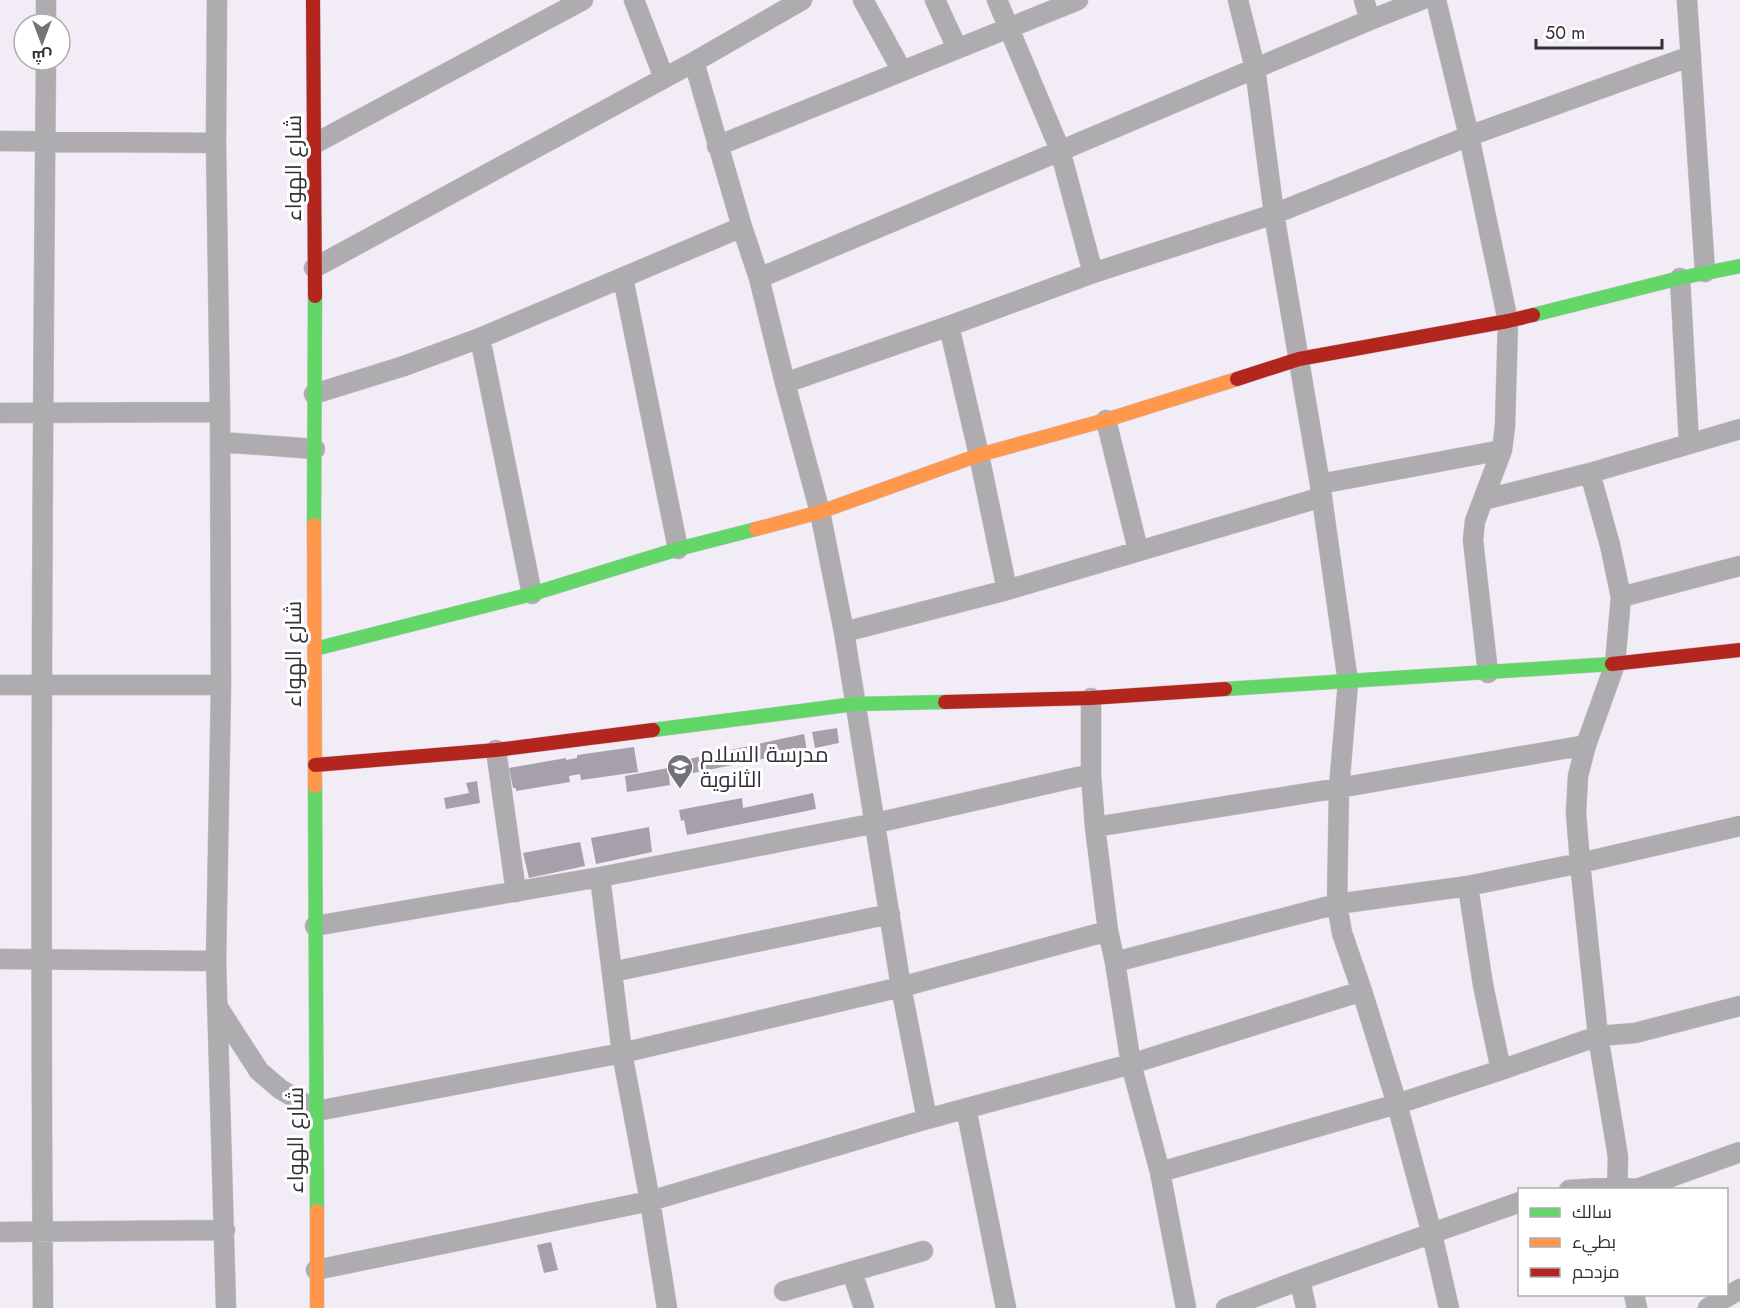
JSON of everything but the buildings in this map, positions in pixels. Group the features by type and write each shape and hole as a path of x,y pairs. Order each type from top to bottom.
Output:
{"street":[{"path":"218,0 216,144 221,685 216,961 226,1308"},
{"name":"شارع الهواء","path":"313,0 317,1308"},
{"path":"314,144 583,0"},
{"path":"634,0 664,78"},
{"path":"314,268 694,62 801,0"},
{"path":"863,0 902,70"},
{"path":"935,0 957,48"},
{"path":"997,0 1060,150 1093,273"},
{"path":"717,146 1078,0"},
{"path":"1238,0 1255,68 1274,214 1321,490 1348,682 1339,788 1337,904 1342,933 1397,1104 1432,1234 1449,1308"},
{"path":"1364,0 1370,20"},
{"path":"759,278 1421,0"},
{"path":"1436,0 1469,136 1508,321 1505,426 1502,450 1475,521 1473,540 1488,673"},
{"path":"1687,0 1705,272"},
{"path":"785,383 1093,273 1274,214 1469,136 1692,56"},
{"path":"694,62 717,146 759,278 820,512 844,632 901,987 927,1119"},
{"path":"44,1308 42,684 46,72"},
{"path":"0,141 216,144"},
{"path":"314,394 404,366 480,338 742,227"},
{"path":"315,650 532,594 678,549 820,512 979,455 1106,420 1299,359 1508,321 1705,272 1740,266"},
{"path":"623,278 678,549"},
{"path":"1680,278 1689,443"},
{"path":"949,326 1007,590"},
{"path":"480,338 532,594"},
{"path":"0,413 220,412"},
{"path":"1106,420 1138,550"},
{"path":"1483,500 1590,473 1740,429"},
{"path":"220,442 315,449"},
{"path":"844,632 1007,590 1321,490 1502,450"},
{"path":"1590,473 1610,545 1621,597 1615,664 1586,744 1578,776 1576,796 1580,863 1598,1036 1617,1150 1617,1188"},
{"path":"1621,597 1740,566"},
{"path":"315,765 496,750 855,704 1091,698 1615,664 1740,650"},
{"path":"0,685 221,685"},
{"path":"1091,698 1091,774 1108,931 1131,1064 1160,1172 1186,1308"},
{"path":"1095,827 1339,788 1586,744"},
{"path":"496,750 516,892"},
{"path":"315,926 600,877 876,823 1091,774"},
{"path":"1115,962 1337,904 1468,886 1740,826"},
{"path":"600,877 622,1053 668,1308"},
{"path":"1468,886 1483,985 1501,1070"},
{"path":"612,972 890,914"},
{"path":"218,1006 259,1071 280,1089 317,1111 622,1053 901,987 1108,931"},
{"path":"0,959 216,961"},
{"path":"316,1270 650,1201 927,1119 1131,1064 1362,991"},
{"path":"1160,1172 1397,1104 1598,1036 1635,1033 1740,1006"},
{"path":"966,1108 1006,1308"},
{"path":"1640,1188 1740,1152"},
{"path":"1226,1308 1518,1203"},
{"path":"0,1232 225,1230"},
{"path":"784,1291 923,1251"},
{"path":"852,1272 864,1308"},
{"path":"1300,1280 1306,1308"},
{"path":"1708,1308 1740,1290"}],"traffic: fast":[{"path":"1533,315 1680,278 1740,266"},
{"path":"314,525 315,296"},
{"path":"315,649 532,594 678,549 756,529"},
{"path":"1225,689 1612,664"},
{"path":"653,730 855,704 945,702"},
{"path":"315,786 317,1211"}],"traffic: slow":[{"path":"756,529 820,512 979,455 1106,420 1237,379"},
{"path":"314,525 315,786"},
{"path":"317,1211 317,1308"}],"traffic: jam":[{"path":"313,0 315,296"},
{"path":"1237,379 1299,359 1533,315"},
{"path":"1612,664 1740,650"},
{"path":"945,702 1091,698 1225,689"},
{"path":"315,765 496,750 653,730"}],"place":[{"name":"مدرسة السلام الثانوية","path":"680,790"}]}
